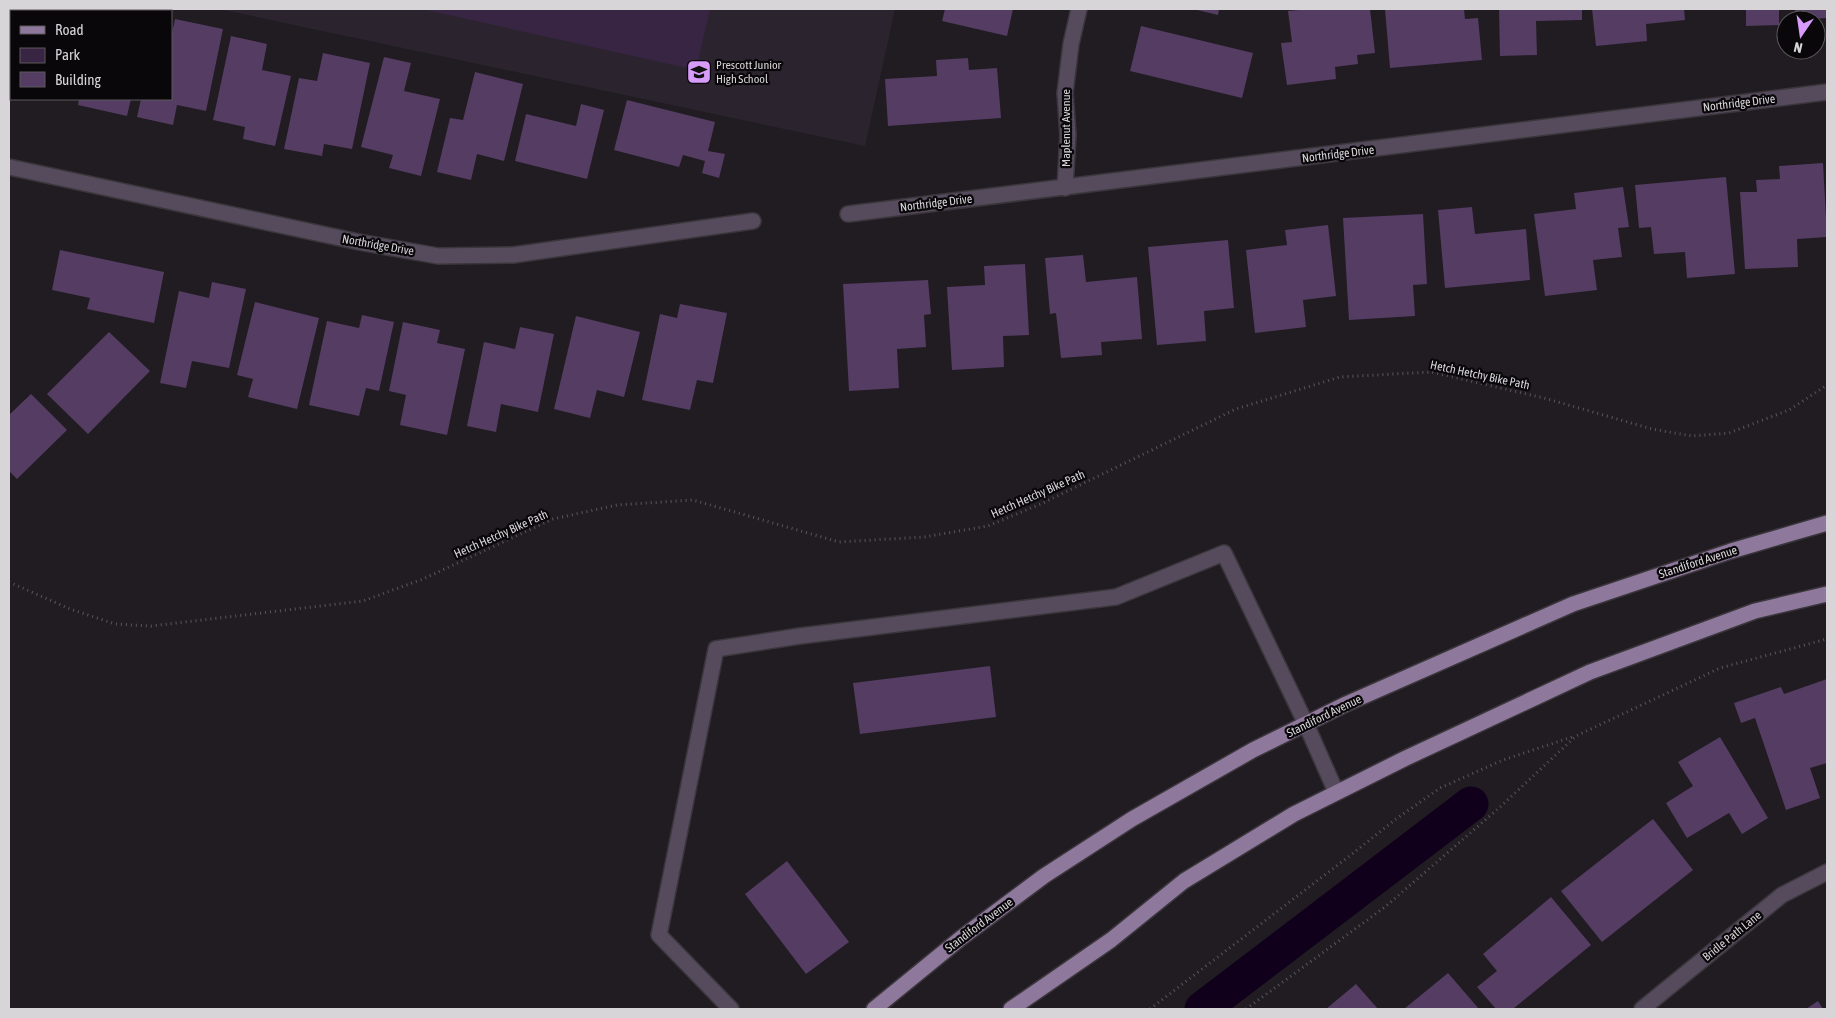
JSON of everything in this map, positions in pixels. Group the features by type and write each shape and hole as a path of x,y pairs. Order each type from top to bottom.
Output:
{"main road":[{"name":"Standiford Avenue","path":"874,1009 961,938 1044,876 1132,819 1252,750 1346,704 1573,604 1731,551 1827,524"},
{"path":"1011,1009 1111,940 1184,881 1294,814 1336,792 1590,672 1755,611 1827,594"}],"street":[{"name":"Maplenut Avenue","path":"1065,188 1068,135 1065,93 1071,44 1079,9"},
{"name":"Northridge Drive","path":"848,214 1827,92"},
{"name":"Northridge Drive","path":"10,172 438,256 513,255 753,221"},
{"path":"730,1009 659,935 716,649 800,636 1116,597 1224,553 1306,724 1336,792"},
{"name":"Bridle Path Lane","path":"1642,1009 1782,895 1827,872"}],"path":[{"name":"Hetch Hetchy Bike Path","path":"9,582 70,609 116,624 151,626 362,601 423,579 553,519 617,505 693,500 839,542 924,537 988,526 1043,503 1236,409 1340,377 1431,372 1544,398 1652,429 1692,436 1730,433 1789,410 1827,385"},
{"path":"1150,1009 1396,819 1440,788 1503,760 1576,736 1720,668 1827,639"},
{"path":"1246,1009 1385,907 1499,808 1576,736"}],"shaded area":[{"name":"Prescott Junior High School","path":"219,9 895,9 865,146"}],"green space":[{"path":"422,9 710,9 696,70"}],"building":[{"path":"9,9 19,10 10,10 9,90"},
{"path":"45,9 74,9 74,10"},
{"path":"116,9 124,10 84,10"},
{"path":"945,9 1013,9 1007,36 942,21"},
{"path":"1193,9 1219,9 1218,15"},
{"path":"1370,9 1375,53 1357,55 1358,64 1335,67 1336,79 1287,85 1281,43 1292,42 1288,11"},
{"path":"1385,9 1464,9 1465,19 1478,18 1482,60 1390,68"},
{"path":"1499,9 1582,9 1582,20 1536,21 1537,55 1500,56"},
{"path":"1592,9 1684,9 1685,20 1646,24 1647,41 1596,46"},
{"path":"1746,9 1779,9 1776,10 1776,25 1746,26"},
{"path":"1827,9 1827,18 1826,10 1795,10"},
{"path":"175,19 223,29 206,111 177,105 173,125 137,117 141,100 172,100 172,32"},
{"path":"1141,26 1253,53 1242,98 1130,71"},
{"path":"231,36 267,44 262,70 291,76 275,146 243,139 245,127 213,120"},
{"path":"323,53 370,63 352,149 324,144 322,156 284,149 299,78 317,81"},
{"path":"384,57 411,63 404,91 440,99 421,176 389,168 393,155 361,147"},
{"path":"968,58 969,70 997,68 1001,118 888,126 885,79 937,76 936,60"},
{"path":"475,72 523,84 504,161 477,154 471,180 437,172 450,118 463,120"},
{"path":"79,100 131,100 127,116 78,105"},
{"path":"627,100 715,122 708,151 725,154 719,178 702,173 705,161 683,155 679,167 614,150"},
{"path":"581,104 604,110 587,179 515,161 526,114 576,126"},
{"path":"1823,163 1827,237 1797,239 1798,267 1745,269 1740,192 1757,192 1756,180 1780,179 1779,166"},
{"path":"1726,177 1735,274 1687,278 1685,252 1654,254 1651,227 1639,228 1635,185"},
{"path":"1623,187 1629,227 1618,228 1622,257 1593,260 1597,290 1545,296 1534,214 1576,209 1574,193"},
{"path":"1472,207 1475,234 1526,229 1530,280 1445,288 1438,210"},
{"path":"1423,214 1427,284 1413,285 1415,316 1349,320 1343,218"},
{"path":"1328,225 1336,296 1303,300 1306,327 1255,333 1246,250 1287,245 1285,230"},
{"path":"1228,240 1234,308 1204,311 1206,341 1157,345 1148,247"},
{"path":"60,250 164,272 154,323 87,309 90,298 52,290"},
{"path":"1083,255 1086,282 1137,277 1142,339 1101,342 1102,355 1061,358 1056,313 1050,314 1045,258"},
{"path":"1025,264 1029,335 1003,336 1004,367 952,370 947,287 985,285 984,266"},
{"path":"928,280 931,314 924,315 926,347 897,349 899,388 849,391 843,284"},
{"path":"212,282 246,289 229,368 192,361 186,388 160,383 179,291 209,298"},
{"path":"255,302 319,318 297,409 248,397 253,379 237,375"},
{"path":"680,304 727,313 713,383 697,380 690,410 642,400 660,314 677,318"},
{"path":"362,315 394,322 379,391 366,388 359,416 309,405 327,321 359,328"},
{"path":"576,316 640,332 624,397 597,390 590,418 554,409"},
{"path":"403,322 440,330 437,343 465,349 447,435 400,425 406,395 389,391"},
{"path":"520,327 554,334 538,412 501,404 496,432 467,426 484,342 515,349"},
{"path":"109,332 150,371 88,434 47,394"},
{"path":"31,394 67,430 17,479 9,471 9,415"},
{"path":"990,666 996,717 860,734 853,683"},
{"path":"1827,679 1827,763 1810,768 1820,798 1786,810 1755,718 1741,723 1734,703 1781,687 1784,694"},
{"path":"1720,737 1768,818 1742,834 1729,813 1687,838 1666,803 1693,786 1678,762"},
{"path":"1653,819 1693,870 1602,942 1561,891"},
{"path":"787,861 849,942 806,974 745,894"},
{"path":"1551,897 1591,945 1513,1009 1496,1009 1477,987 1497,971 1483,954"},
{"path":"1448,973 1479,1009 1404,1009"},
{"path":"1356,984 1378,1009 1326,1009"},
{"path":"1818,1001 1823,1009 1806,1009"}],"waterway":[{"path":"1202,1009 1471,804"}],"place":[{"name":"Prescott Junior High School","path":"699,72"}]}
